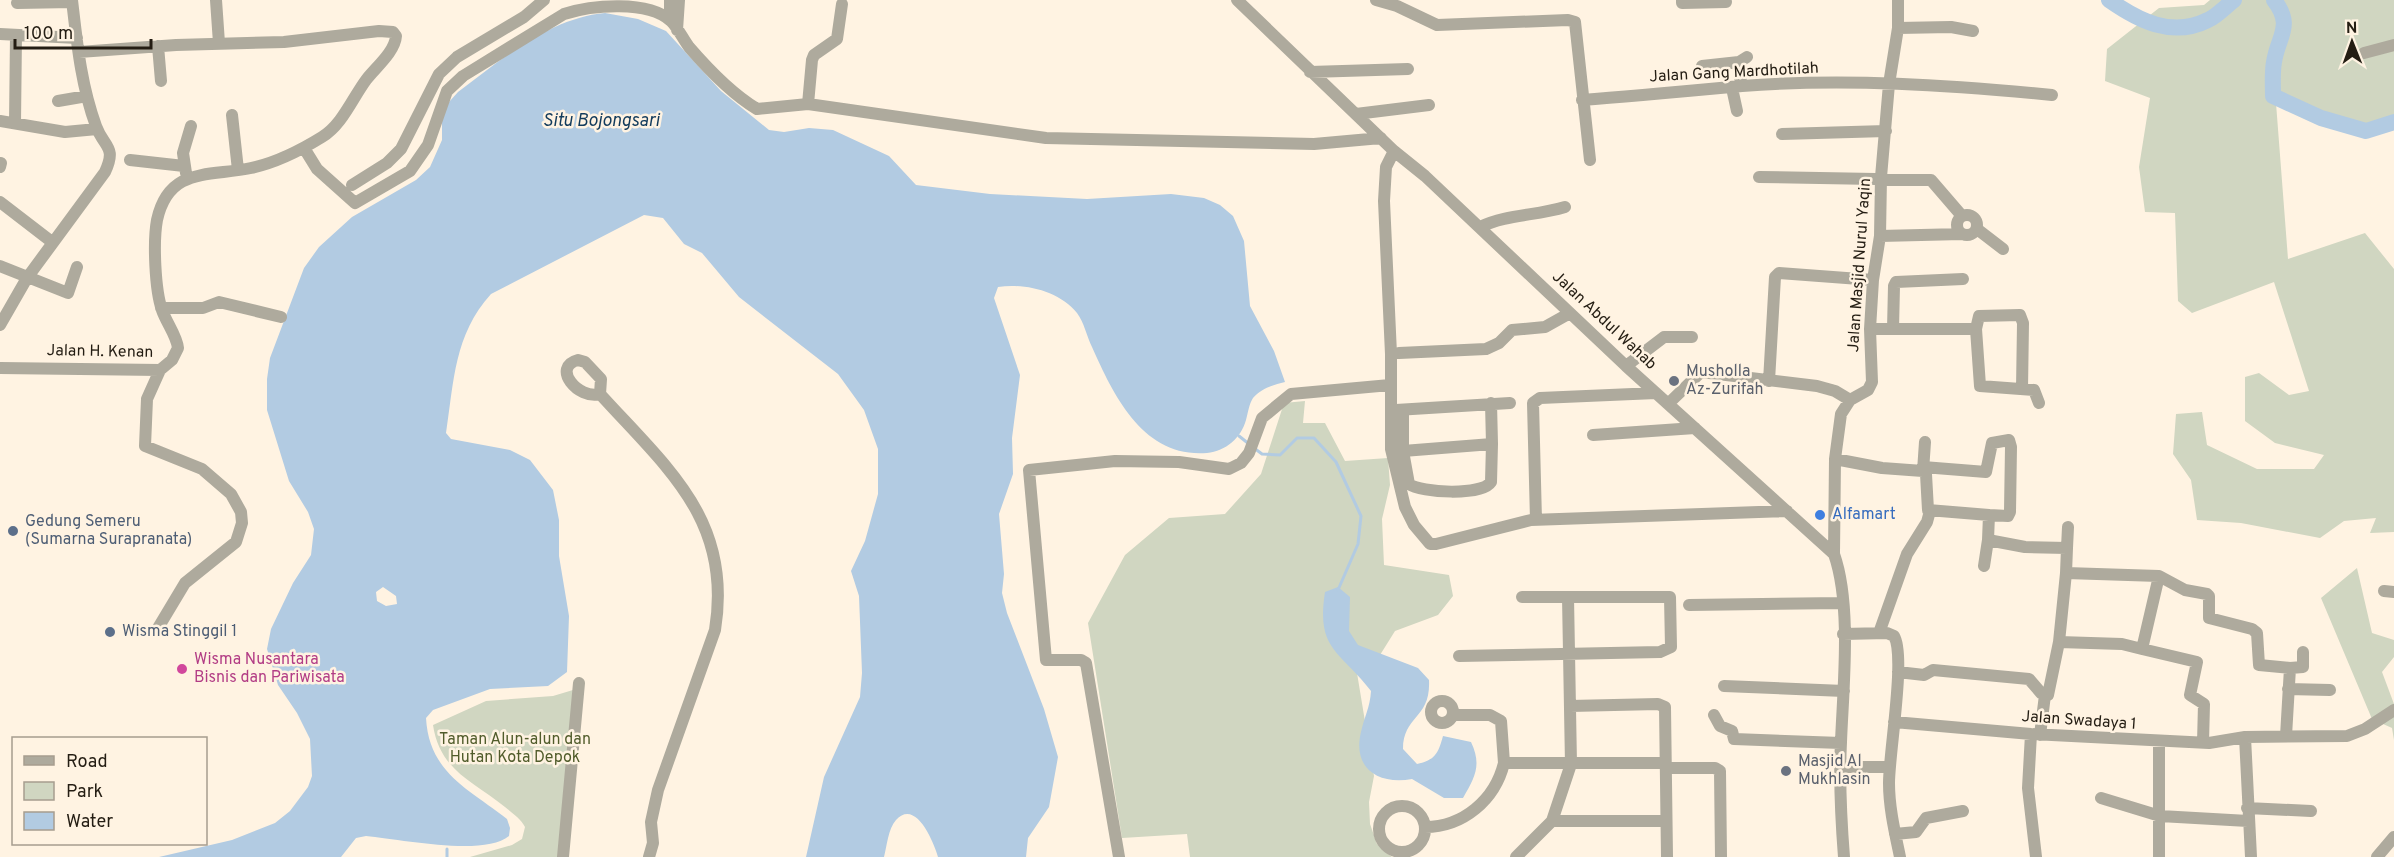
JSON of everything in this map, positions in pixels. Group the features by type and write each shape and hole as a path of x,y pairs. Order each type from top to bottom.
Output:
{"street":[{"path":"216,0 219,43"},
{"path":"352,185 387,163 401,148 439,74 457,57 524,17 544,0"},
{"path":"670,0 674,25"},
{"path":"674,25 679,0"},
{"name":"Jalan Abdul Wahab","path":"1237,0 1394,151 1480,227 1626,366 1833,555"},
{"path":"1376,0 1397,6 1437,25 1568,20 1575,22 1590,160"},
{"path":"1682,0 1682,3 1726,2"},
{"name":"Jalan Masjid Nurul Yaqin","path":"1833,555 1835,459 1841,414 1850,400 1868,390 1872,382 1870,329 1873,280 1880,236 1881,177 1889,84 1898,28 1898,0"},
{"path":"0,325 27,278 105,172 111,160 110,148 97,129 87,96 72,1 17,3"},
{"path":"808,104 812,60 814,55 837,39 842,4"},
{"path":"304,148 317,169 355,203 410,171 416,165 428,145 447,91 463,76 483,66 539,27 577,10 629,5 654,12 674,25 711,70 757,108 808,104 1033,137 1307,144 1381,138"},
{"path":"1898,28 1951,27 1973,30"},
{"path":"79,52 302,40 380,31 394,33 394,46 352,98 333,129 304,148 262,165 238,170 185,172 130,160"},
{"path":"0,34 77,38"},
{"path":"15,123 16,35"},
{"path":"2364,53 2394,45"},
{"path":"158,46 161,81"},
{"path":"1702,66 1743,60 1737,87 1737,111"},
{"path":"1310,72 1408,69"},
{"name":"Jalan Gang Mardhotilah","path":"1582,100 1737,87 1889,84 2052,95"},
{"path":"58,101 87,96"},
{"path":"1356,114 1429,105"},
{"path":"232,115 238,170"},
{"path":"0,121 65,132 97,129"},
{"path":"185,172 183,153 191,126"},
{"path":"1782,134 1886,132"},
{"path":"1394,151 1386,166 1384,201 1390,385 1397,410 1409,484 1423,491 1485,488 1491,482 1491,403"},
{"name":"Jalan H. Kenan","path":"0,368 160,370 172,360 178,348 161,308 156,255 157,220 170,194 185,172"},
{"path":"1759,177 1881,177 1931,180 1962,216"},
{"path":"0,202 52,242"},
{"path":"1480,227 1503,217 1544,214 1565,207"},
{"path":"1962,216 1970,215 1976,219 1977,229 2003,249"},
{"path":"1962,216 1957,225 1962,234"},
{"path":"1880,236 1970,235 1977,229"},
{"path":"0,266 68,293 77,267"},
{"path":"1769,381 1775,277 1785,272 1873,280"},
{"path":"1893,329 1896,282 1963,279"},
{"path":"161,308 203,308 219,302 281,317"},
{"path":"1399,353 1486,349 1499,343 1504,335 1512,330 1545,327 1570,313"},
{"path":"2022,389 2023,323 2020,315 1979,316 1976,329 1980,386 2037,392 2039,403"},
{"path":"1870,329 1976,329"},
{"path":"1626,366 1664,337 1692,336"},
{"path":"158,628 185,583 236,542 242,523 239,505 212,476 191,464 147,449 144,444 147,399 160,370"},
{"path":"1669,403 1701,372 1817,386 1834,391 1850,400"},
{"path":"1119,857 1086,663 1081,660 1046,660 1029,470 1115,461 1179,462 1229,469 1241,463 1249,453 1262,418 1291,394 1390,385"},
{"path":"1536,520 1533,403 1540,398 1656,393"},
{"path":"600,394 685,488 711,543 718,572 719,605 715,630 658,790 652,816 653,843 649,857"},
{"path":"1397,410 1510,403"},
{"path":"1397,410 1391,449 1397,481 1414,525 1430,543 1436,544 1536,520 1787,511"},
{"path":"1593,435 1695,428"},
{"path":"1835,459 1882,468 1986,472 1992,443 2009,440 2011,447 2010,512 2008,516 1930,511"},
{"path":"1925,442 1923,469 1926,474 1927,507 1930,511"},
{"path":"1403,451 1492,444"},
{"path":"1879,633 1911,544 1923,530 1930,511"},
{"path":"1984,566 1989,515"},
{"path":"2036,857 2028,788 2035,734 2045,695 2050,690 2059,642 2068,527"},
{"path":"1988,540 2031,548 2067,548"},
{"path":"1833,555 1840,580 1842,603 1844,691 1840,767 1844,857"},
{"path":"2066,573 2159,576 2185,590 2209,596 2208,613 2211,619 2252,629 2257,633 2259,665 2303,667 2303,652"},
{"path":"2142,649 2159,576"},
{"path":"1459,656 1669,650 1671,647 1671,600 1667,596 1522,597"},
{"path":"1516,857 1552,821 1571,764 1568,597"},
{"path":"1689,605 1842,603"},
{"path":"1843,634 1891,634 1896,639 1898,672 1890,767 1890,802 1900,857"},
{"path":"2059,642 2122,644 2197,663 2190,695 2204,704 2204,743"},
{"path":"2286,736 2290,668"},
{"path":"1898,672 1924,675 1933,670 2029,679 2045,695"},
{"path":"563,857 579,683"},
{"path":"1724,686 1844,691"},
{"path":"2288,689 2330,690"},
{"path":"1570,706 1658,705 1665,707 1667,857"},
{"name":"Jalan Swadaya 1","path":"1894,722 2159,743 2204,743 2244,737 2347,736 2365,729 2394,710"},
{"path":"1425,827 1461,819 1484,803 1499,778 1504,763 1502,721 1490,715 1453,716"},
{"path":"1714,715 1720,726 1729,728 1736,740 1841,743"},
{"path":"2244,737 2251,857"},
{"path":"2159,743 2159,857"},
{"path":"1504,763 1715,768 1720,771 1721,857"},
{"path":"1840,767 1890,767"},
{"path":"2101,798 2160,816 2248,821"},
{"path":"1396,807 1406,807 1415,811 1425,827 1420,844 1404,854 1386,846 1381,838 1382,819 1396,807"},
{"path":"2247,808 2311,811"},
{"path":"1896,834 1916,832 1926,818 1963,811"},
{"path":"1552,821 1666,821"},
{"path":"2379,854 2394,837"},
{"path":"2379,854 2394,852"}],"green space":[{"path":"2210,0 2394,0 2394,124 2351,130 2276,103 2288,259 2365,233 2394,269 2394,532 2370,533 2376,518 2344,521 2320,538 2241,523 2197,520 2191,480 2173,454 2176,414 2202,412 2207,445 2257,469 2314,469 2324,455 2275,443 2245,421 2245,377 2259,373 2289,395 2309,391 2274,282 2192,313 2178,301 2175,213 2145,212 2139,167 2150,98 2105,81 2107,49 2159,8 2204,5"},
{"path":"1305,401 1303,423 1325,423 1345,461 1388,458 1390,485 1382,519 1384,565 1449,575 1453,596 1438,615 1395,631 1380,655 1357,673 1374,776 1369,802 1370,824 1377,844 1392,857 1190,857 1187,834 1122,838 1088,623 1125,555 1169,518 1225,514 1261,474 1284,403"},
{"path":"2357,568 2372,633 2394,640 2394,657 2382,672 2394,704 2394,740 2392,728 2372,719 2321,598"},
{"name":"Taman Alun-alun dan Hutan Kota Depok","path":"573,690 559,857 470,857 512,845 522,839 525,827 513,814 450,764 437,741 433,725 486,701 553,696"}],"water":[{"name":"Situ Bojongsari","path":"605,13 638,19 666,31 721,91 769,130 784,132 809,128 833,130 889,156 916,185 990,194 1087,199 1171,194 1204,198 1220,205 1233,216 1244,241 1250,306 1274,351 1285,382 1264,389 1253,398 1244,427 1232,442 1220,450 1207,453 1185,452 1165,445 1148,435 1121,403 1110,385 1084,325 1070,305 1041,290 1019,286 998,287 994,298 1020,375 1012,438 1013,474 999,514 1004,574 1002,593 1007,613 1044,709 1058,757 1049,807 1028,838 1026,857 938,857 933,842 923,825 917,818 903,815 893,824 884,857 806,857 824,777 860,697 862,673 859,596 851,571 865,541 878,494 878,449 864,410 838,374 739,297 702,253 684,244 663,218 644,215 491,294 469,326 454,377 446,433 451,439 510,450 530,460 553,490 559,520 559,556 569,616 567,672 548,686 490,689 433,710 426,718 429,737 443,766 465,788 507,819 510,828 509,836 497,842 462,846 366,836 356,838 341,857 159,857 232,840 275,823 290,811 308,787 312,776 310,739 297,713 278,685 267,649 271,629 293,583 311,555 314,529 308,512 289,481 267,410 270,358 304,268 319,247 352,217 416,180 430,167 442,140 442,119 449,102 458,92 527,42 564,23","holes":["383,587 396,596 397,604 386,606 377,601 376,592"]},
{"path":"1338,587 1350,597 1349,631 1358,645 1418,668 1429,680 1426,702 1407,729 1403,749 1417,764 1435,755 1443,736 1471,742 1476,758 1476,771 1463,798 1444,798 1412,779 1379,777 1364,765 1359,745 1371,691 1333,648 1324,626 1325,592"}],"waterway":[{"path":"2109,0 2132,15 2156,25 2169,27 2195,25 2211,18 2234,0"},
{"path":"2274,0 2280,9 2284,24 2274,62 2273,96 2321,118 2366,131 2394,122"},
{"path":"1239,436 1249,444"},
{"path":"1254,448 1262,454 1280,455 1297,438 1314,438 1336,462 1361,516 1358,544 1338,590"},
{"path":"447,849 447,857"}],"place":[{"name":"Musholla Az-Zurifah","path":"1674,381"},
{"name":"Alfamart","path":"1820,515"},
{"name":"Gedung Semeru (Sumarna Surapranata)","path":"13,531"},
{"name":"Wisma Stinggil 1","path":"110,632"},
{"name":"Wisma Nusantara Bisnis dan Pariwisata","path":"182,669"},
{"name":"Masjid Al Mukhlasin","path":"1786,771"}]}
